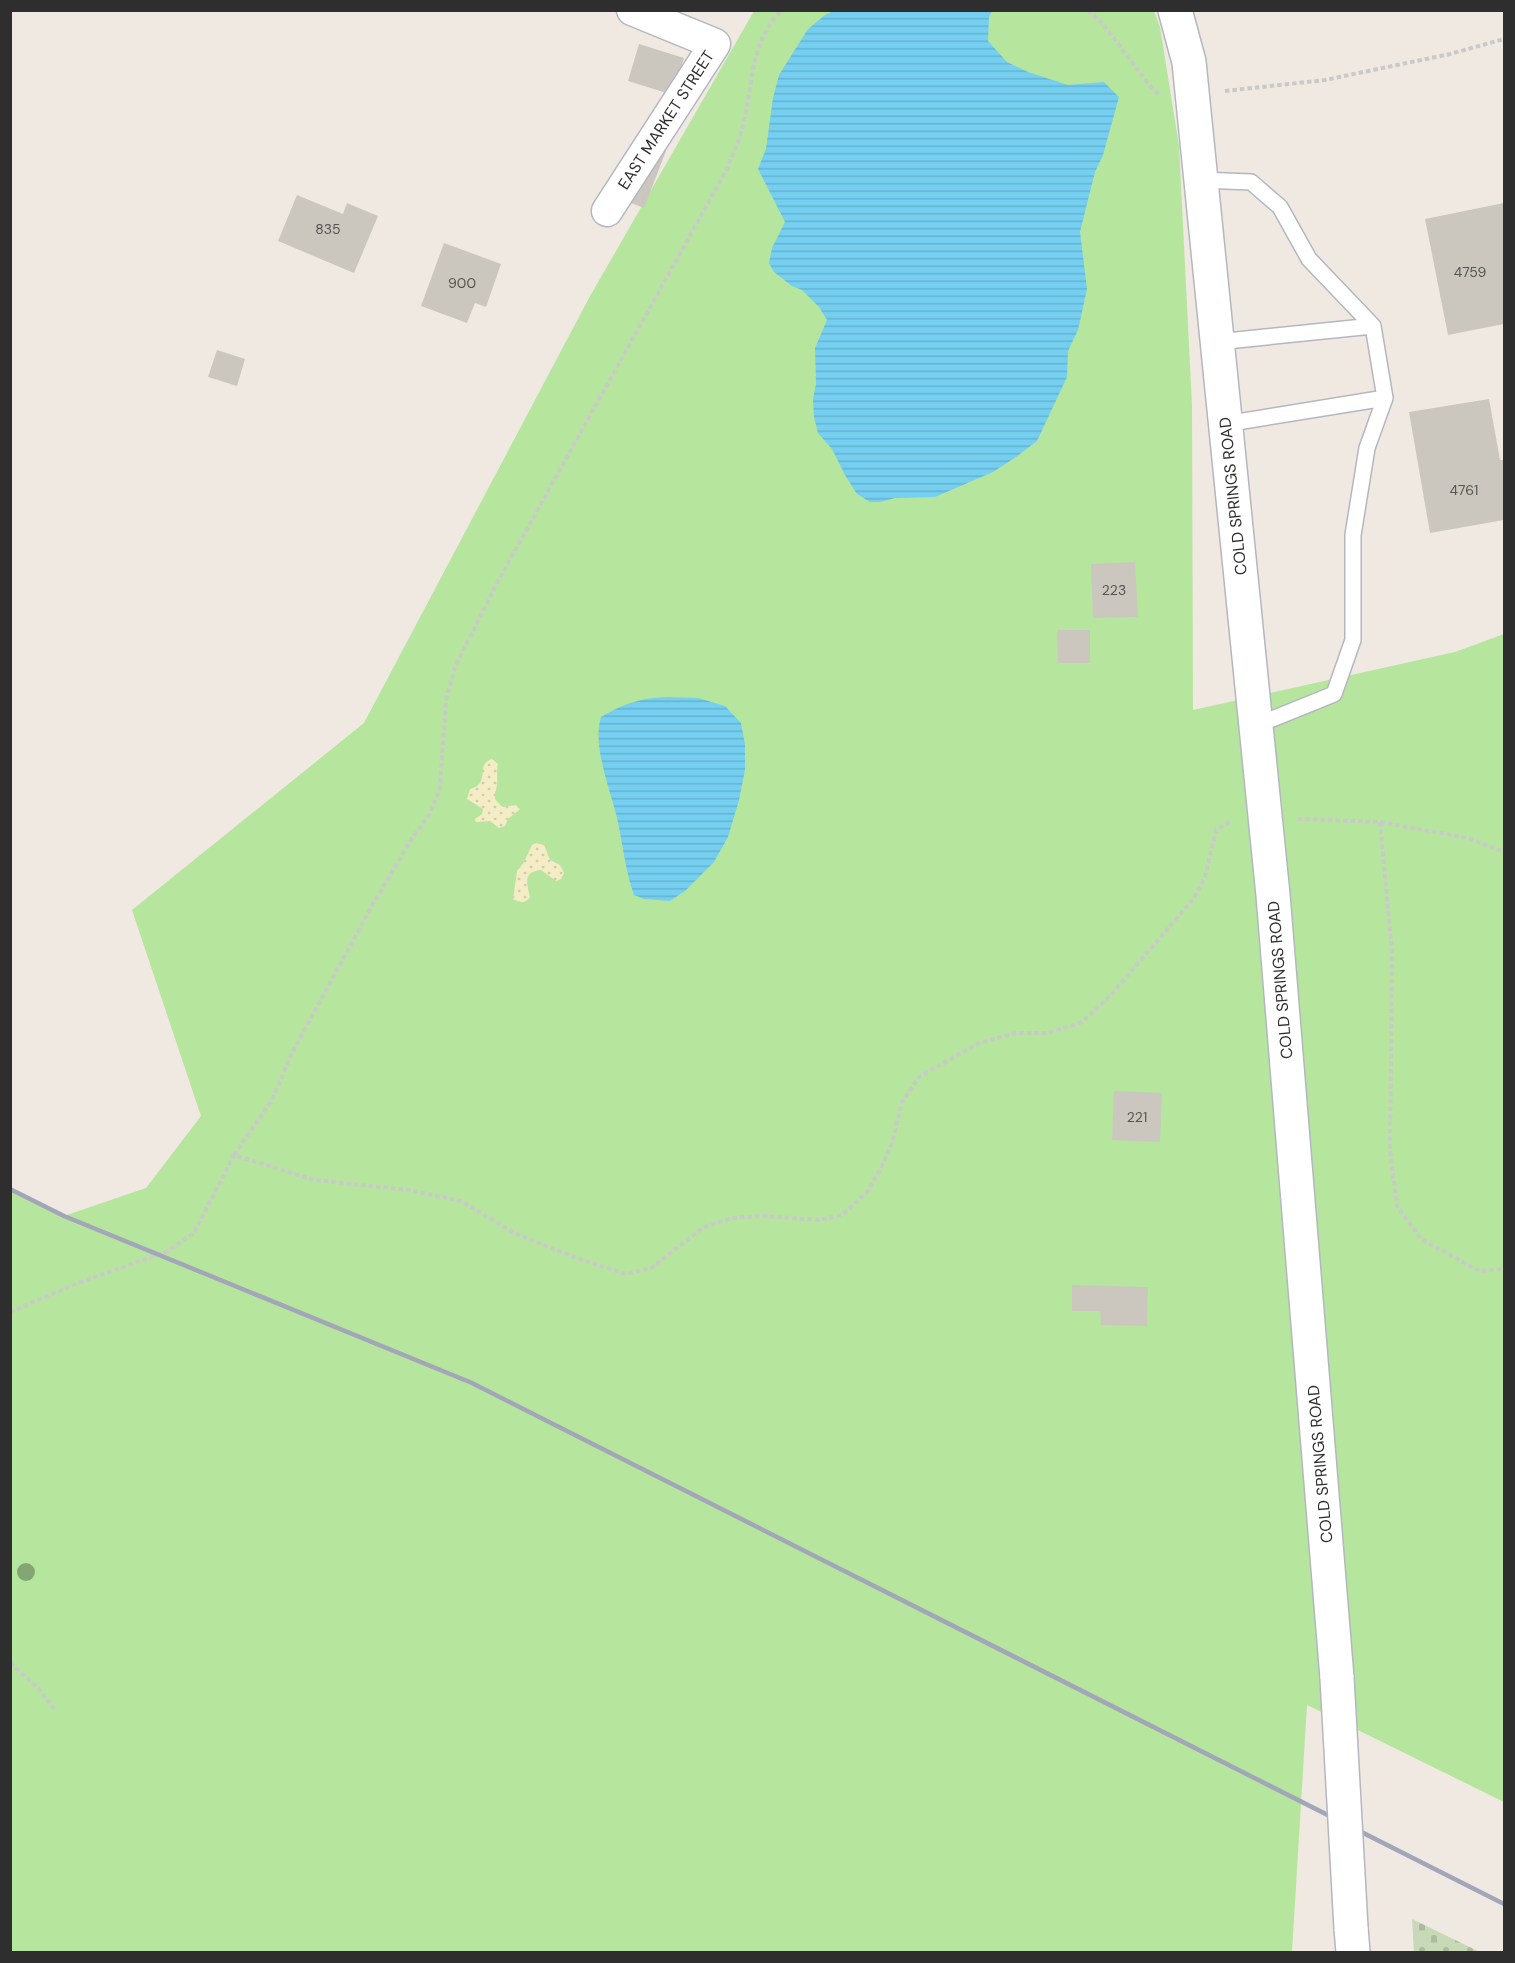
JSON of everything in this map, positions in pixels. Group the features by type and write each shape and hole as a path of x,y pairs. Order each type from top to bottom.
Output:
{"street":[{"name":"EAST MARKET STREET","path":"607,210 715,44 632,10"},
{"name":"COLD SPRINGS ROAD","path":"1175,10 1189,62 1273,895 1337,1678 1352,1940"}],"lane":[{"path":"1201,180 1251,182 1280,207 1309,259 1373,326 1385,398 1367,448 1353,535 1353,640 1334,694 1256,726"},
{"path":"1217,342 1373,326"},
{"path":"1226,424 1385,398"}],"path":[{"path":"10,1312 78,1283 166,1252 194,1233 234,1155 272,1100 292,1053 369,911 411,840 430,814 440,788 446,700 455,667 497,583 727,169 743,126 754,61 763,35 782,10"},
{"path":"1088,10 1103,24 1150,86 1163,98"},
{"path":"1221,92 1324,80 1450,54 1504,39"},
{"path":"234,1155 314,1180 409,1190 461,1201 514,1233 579,1259 626,1274 651,1268 704,1227 732,1218 763,1216 819,1220 842,1215 868,1191 892,1143 902,1102 919,1077 979,1043 1016,1034 1048,1033 1082,1022 1111,995 1194,898 1205,877 1216,830 1238,817"},
{"path":"1297,819 1380,822 1468,838 1504,852"},
{"path":"1380,822 1392,952 1389,1151 1397,1206 1421,1239 1479,1271 1504,1269"},
{"path":"10,1663 40,1690 54,1709"}],"green space":[{"path":"754,11 1154,11 1160,27 1179,146 1192,405 1193,710 1455,652 1504,634 1504,1802 1307,1705 1292,1952 11,1952 11,1190 64,1216 146,1188 201,1116 132,910 364,723 589,298"},
{"path":"1412,1919 1480,1952 1414,1952"}],"sand":[{"path":"492,759 498,764 495,799 503,807 516,805 520,809 508,819 505,826 499,828 490,821 476,822 475,819 482,814 483,809 467,799 470,789 480,783 484,765"},
{"path":"536,843 544,845 550,860 560,865 564,873 561,879 556,881 541,870 531,873 527,879 530,897 520,902 513,899 517,871 532,845"}],"water":[{"path":"836,10 992,11 989,17 988,41 1007,62 1028,72 1068,85 1104,82 1119,97 1103,155 1095,172 1080,232 1087,289 1078,330 1068,351 1067,377 1037,441 993,472 935,497 895,498 870,502 857,494 832,449 818,433 814,417 815,348 827,320 819,307 802,290 792,286 774,272 769,263 772,248 785,222 758,169 766,149 773,98 779,75 808,29 825,15"},
{"path":"669,697 698,698 725,706 741,723 745,744 745,770 728,837 714,862 685,891 670,901 644,899 634,895 600,754 599,741 601,717 634,702"}],"building":[{"path":"639,44 684,58 673,95 628,81"},
{"path":"637,140 666,151 644,208 615,197"},
{"path":"297,195 343,214 347,203 378,216 354,273 278,241"},
{"path":"1504,203 1504,324 1448,335 1425,219"},
{"path":"444,243 501,264 486,307 475,303 467,323 421,306"},
{"path":"217,350 245,359 237,386 208,377"},
{"path":"1489,399 1500,460 1504,460 1504,520 1430,533 1409,412"},
{"path":"1135,562 1138,617 1093,618 1091,564"},
{"path":"1057,630 1090,630 1090,663 1058,663"},
{"path":"1114,1091 1162,1093 1160,1142 1112,1140"},
{"path":"1072,1285 1148,1287 1147,1326 1101,1325 1100,1311 1072,1311"}],"railway":[{"path":"10,1189 64,1216 472,1383 1504,1904"}]}
